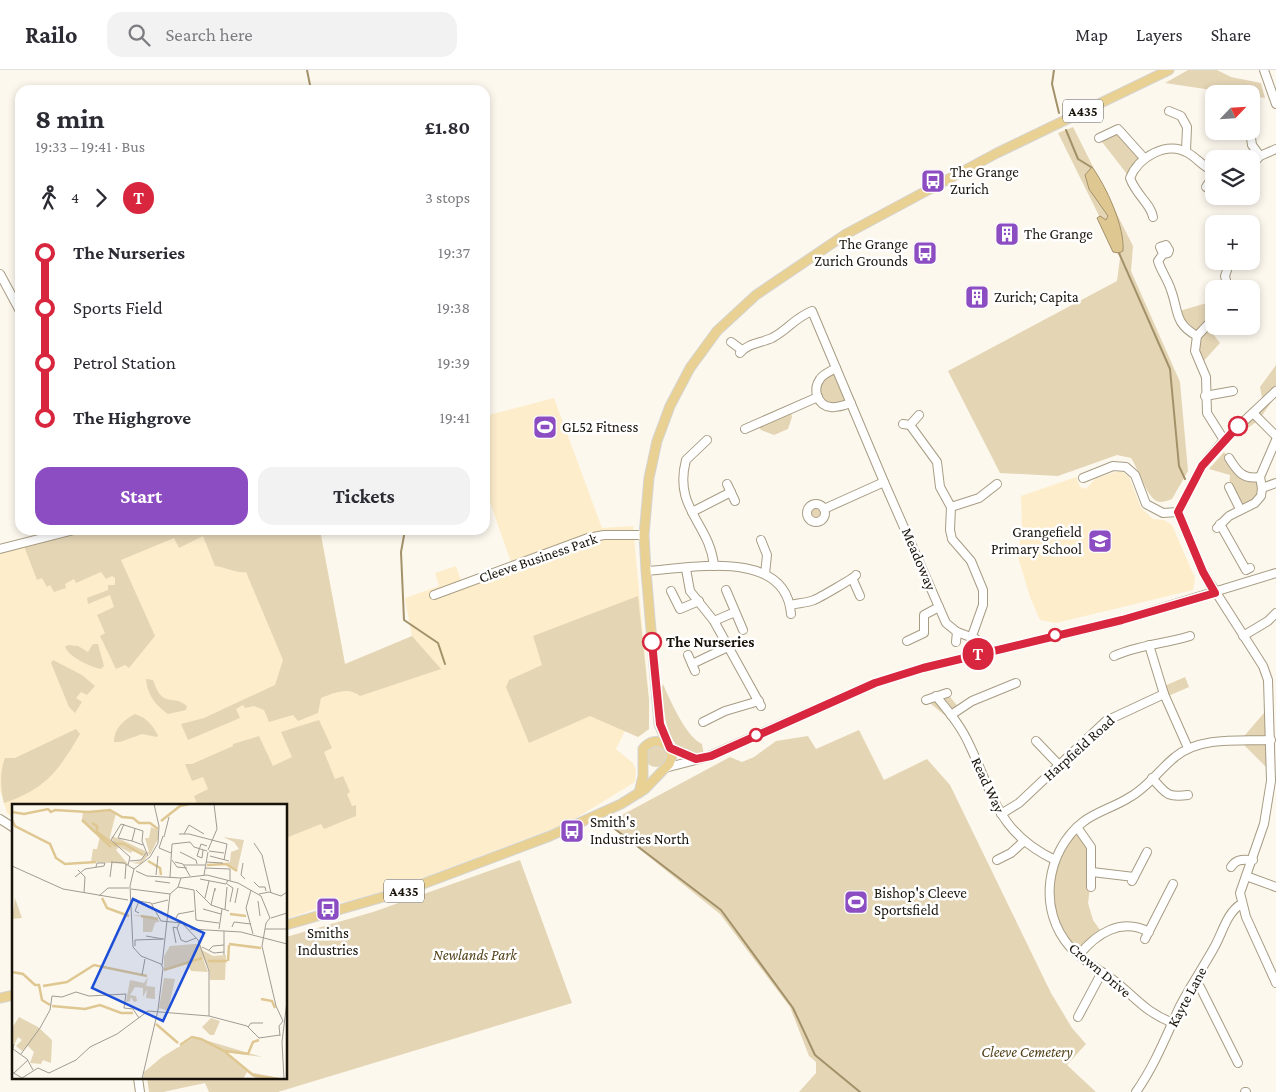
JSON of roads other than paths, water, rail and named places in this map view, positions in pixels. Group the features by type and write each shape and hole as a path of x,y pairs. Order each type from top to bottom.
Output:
{"main road":[{"name":"A435","path":"669,747 660,724 644,535 649,478 657,441 670,406 690,368 717,332 756,295 846,234 1006,149 1170,70"},
{"path":"639,793 643,776 642,752 660,724"},
{"path":"642,760 649,769 658,771 665,769 672,758 669,747 660,741 649,743"},
{"name":"A435","path":"288,923 404,891 550,836 621,804 639,793 665,769"}],"street":[{"path":"1264,70 1276,104"},
{"path":"1169,111 1181,116 1187,127 1186,151"},
{"path":"1099,138 1118,129 1144,158"},
{"path":"1260,156 1276,149"},
{"path":"1153,217 1152,210 1134,190 1130,178 1135,167 1144,158 1160,151 1186,151 1205,166"},
{"path":"1162,254 1158,261 1171,289 1177,317 1184,329 1196,336"},
{"path":"0,274 15,302"},
{"name":"Meadoway","path":"732,342 741,352 770,339 785,330 793,320 812,312 946,623 957,632"},
{"path":"1205,327 1196,336 1195,350 1206,377 1205,396 1207,413 1224,440"},
{"path":"836,368 820,379 816,387 818,397 823,403 831,407 851,403"},
{"path":"1205,396 1232,391"},
{"path":"1178,512 1202,466 1224,440 1276,391"},
{"path":"745,429 818,397"},
{"path":"1252,413 1276,436"},
{"path":"919,415 906,425 936,462 940,487 950,507 952,539 971,561 984,594 983,606 972,636"},
{"path":"707,440 691,453 685,464 684,492 686,502 710,546 714,566"},
{"path":"1250,568 1246,570 1218,526 1240,509 1255,503 1261,496 1260,477 1276,440"},
{"path":"1229,458 1246,478 1260,477"},
{"path":"1083,478 1113,466 1126,467 1135,475 1146,504 1163,512 1178,512"},
{"path":"824,509 884,482"},
{"path":"1262,488 1276,483"},
{"path":"727,484 735,501"},
{"path":"950,507 978,498 997,484"},
{"path":"1229,487 1240,509"},
{"path":"692,512 731,492"},
{"path":"1178,512 1203,572 1272,679 1271,782 1264,824 1240,893 1241,904 1273,968 1276,983"},
{"path":"0,549 55,535"},
{"name":"Cleeve Business Park","path":"434,595 588,538 644,535"},
{"path":"761,540 767,555 765,574"},
{"path":"646,570 714,566 739,567 765,574 781,586 790,605 791,614"},
{"path":"686,569 689,587 714,621 760,704 725,711 703,722"},
{"path":"665,769 711,756 875,683 983,653 1122,620 1276,573"},
{"path":"790,605 813,601 855,577 860,596"},
{"path":"726,590 743,630"},
{"path":"671,591 680,609 699,600"},
{"path":"907,640 924,633 924,615 939,607"},
{"path":"714,621 735,612"},
{"path":"1243,636 1268,621 1276,613"},
{"path":"956,642 957,632 972,636 980,643 983,653"},
{"path":"1114,656 1134,647 1163,644 1190,636"},
{"path":"1149,645 1164,694 1188,748"},
{"path":"688,654 694,667 728,647"},
{"path":"951,715 972,701 1016,683"},
{"path":"926,700 947,694"},
{"name":"Harpfield Road","path":"1001,814 1019,803 1111,718 1164,694"},
{"name":"Read Way","path":"936,696 968,742 1001,814 1023,842 1055,860"},
{"name":"Crown Drive","path":"1173,1023 1148,1012 1102,972 1079,955 1062,936 1052,912 1049,888 1055,860 1067,839 1077,827 1096,813 1131,797 1174,758 1188,748 1206,743 1271,740"},
{"path":"1036,741 1059,765"},
{"path":"669,747 696,759"},
{"path":"1152,778 1167,794 1175,797 1188,795"},
{"path":"0,820 12,827"},
{"path":"1077,827 1091,847 1091,887"},
{"path":"997,860 1011,853 1023,842"},
{"path":"1092,872 1133,879 1147,852"},
{"path":"1231,867 1235,862 1242,859 1253,860"},
{"path":"1246,876 1276,887"},
{"path":"1079,955 1096,937 1111,929 1129,926 1147,935 1173,884"},
{"name":"Kayte Lane","path":"1136,1092 1152,1067 1229,915 1233,909 1241,904"},
{"path":"1078,1017 1102,972"},
{"path":"1194,984 1200,987 1238,1063"}],"waterway":[{"path":"307,70 310,85"},
{"path":"1054,70 1052,84 1059,113"},
{"path":"1066,130 1078,159 1091,167"},
{"path":"1119,253 1170,369 1179,466 1185,479"},
{"path":"404,535 401,552 404,620 438,643 445,664"},
{"path":"607,823 721,910 793,1008 815,1055 860,1092"}],"place":[{"name":"The Grange Zurich","path":"933,181"},
{"name":"The Grange","path":"1007,234"},
{"name":"The Grange Zurich Grounds","path":"925,253"},
{"name":"Zurich; Capita","path":"977,297"},
{"name":"GL52 Fitness","path":"545,427"},
{"name":"Grangefield Primary School","path":"1100,541"},
{"name":"The Nurseries","path":"652,642"},
{"name":"Smith's Industries North","path":"572,831"},
{"name":"Bishop's Cleeve Sportsfield","path":"856,902"},
{"name":"Smiths Industries","path":"328,909"}],"park label":[{"name":"Newlands Park","path":"475,955"},
{"name":"Cleeve Cemetery","path":"1027,1052"}]}
